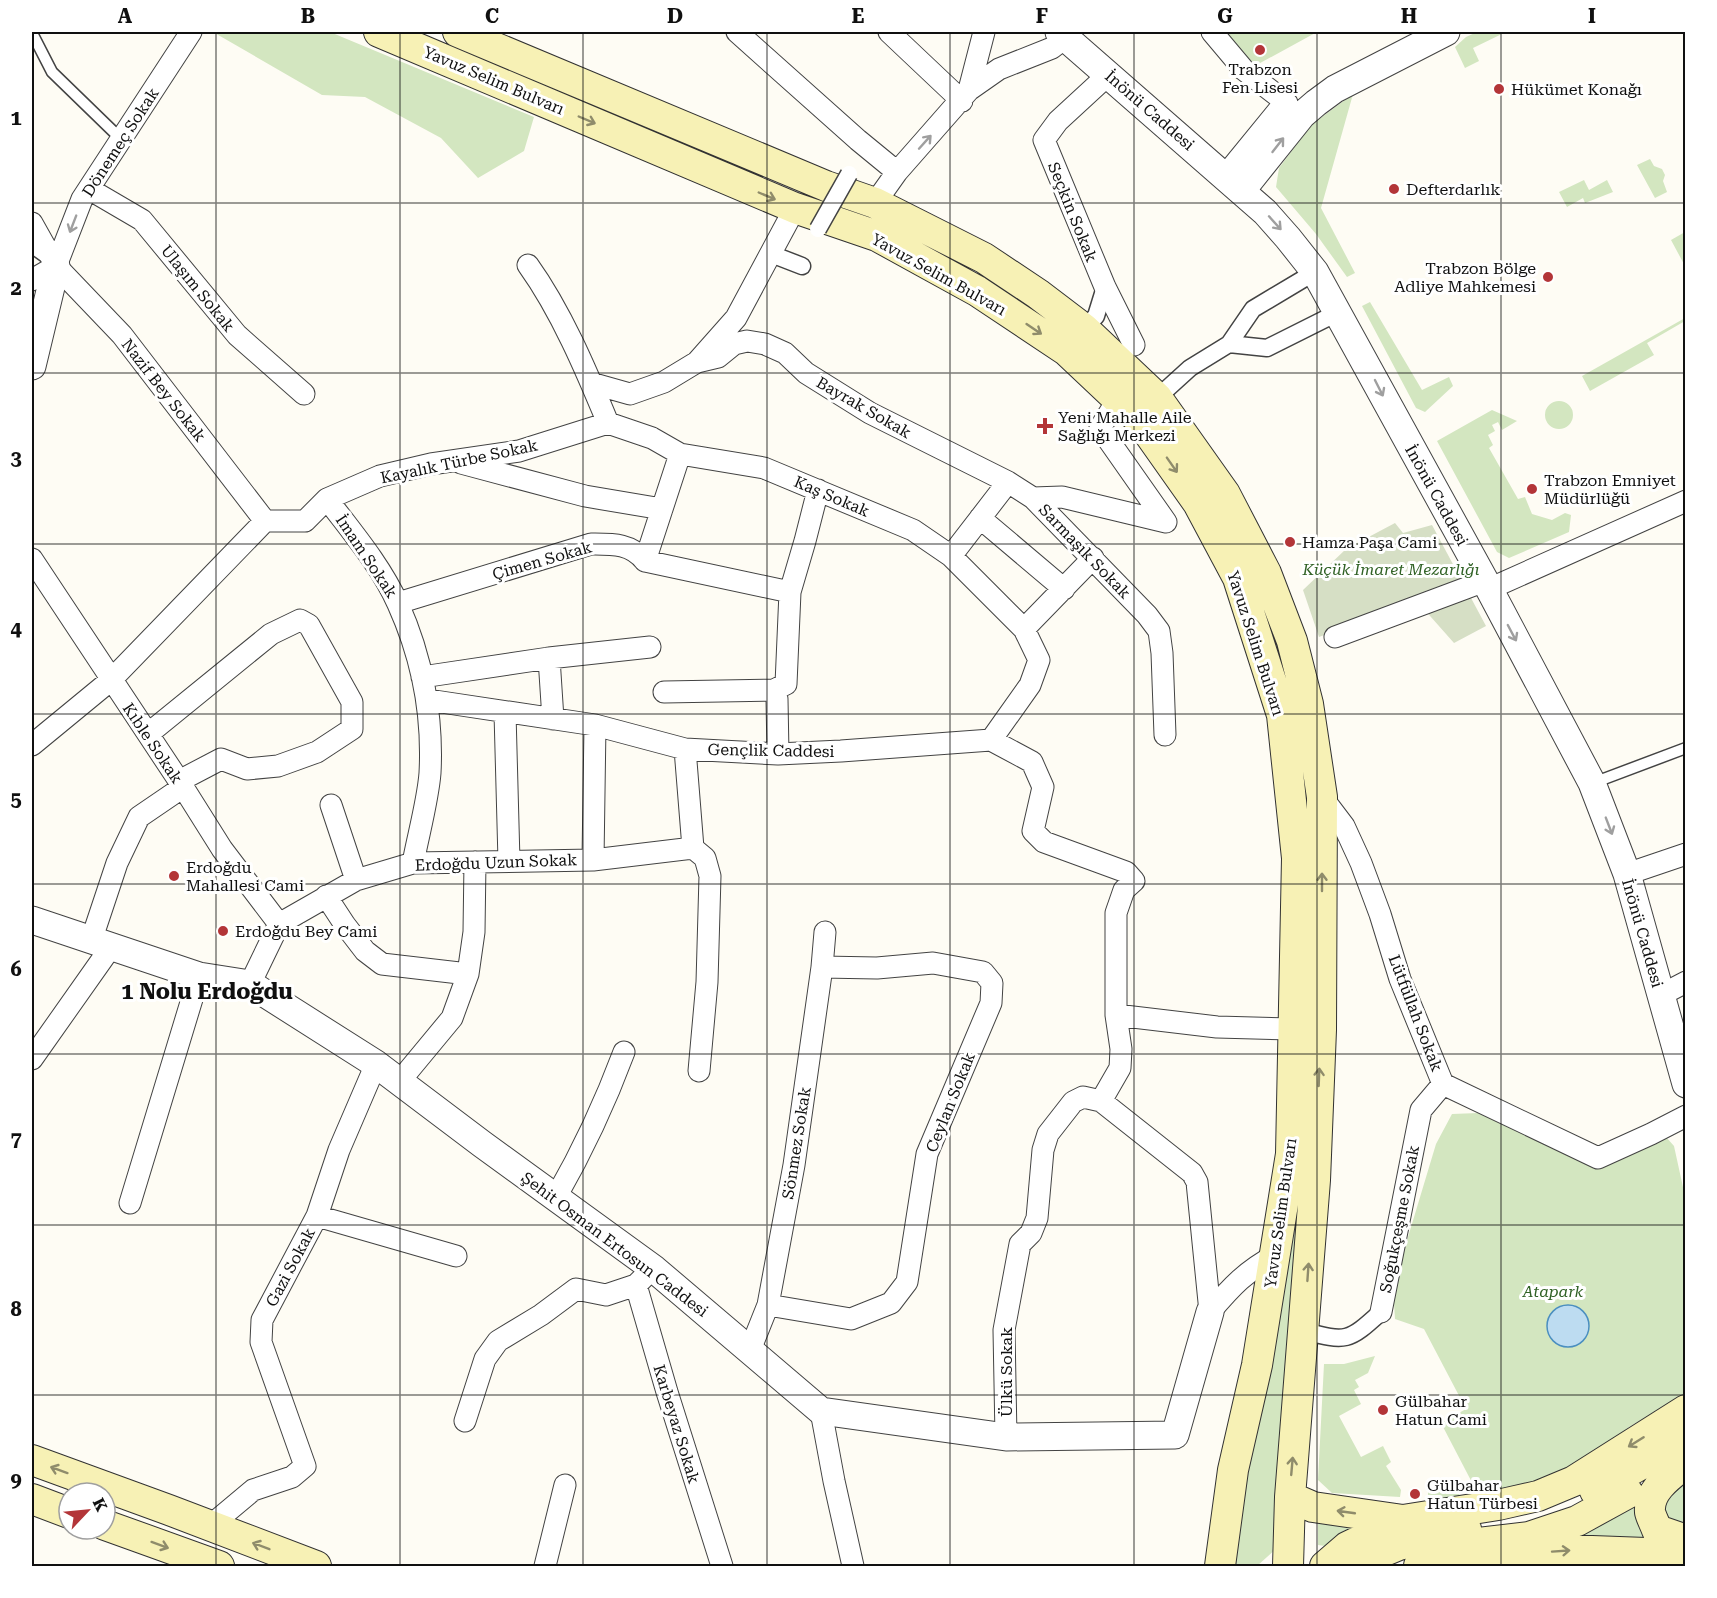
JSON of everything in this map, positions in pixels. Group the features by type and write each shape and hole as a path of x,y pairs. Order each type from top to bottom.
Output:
{"main road":[{"name":"Yavuz Selim Bulvarı","path":"379,32 795,208 877,236 977,291 1067,351 1138,418 1198,502 1238,578 1282,715 1297,858 1291,1154 1257,1365 1233,1470 1220,1566"},
{"name":"Yavuz Selim Bulvarı","path":"458,32 857,188 984,258 1038,294 1090,323 1128,355 1225,494 1266,573 1292,640 1308,704 1322,797 1320,1053 1315,1180 1290,1497 1288,1566"},
{"path":"1325,1566 1347,1548 1404,1520 1498,1505 1547,1492 1574,1481 1686,1410"},
{"path":"1346,1566 1399,1545 1446,1533 1524,1520 1573,1503 1686,1438"},
{"path":"32,1460 316,1566"},
{"path":"1686,1462 1661,1484 1654,1495 1650,1512 1657,1530 1686,1540"},
{"path":"1394,1566 1411,1557 1446,1546 1529,1537 1577,1521 1686,1462"},
{"path":"1290,1497 1313,1507 1404,1520"},
{"path":"32,1499 57,1508"},
{"path":"117,1530 219,1566"},
{"path":"1419,1566 1565,1550 1646,1553 1686,1559"}],"street":[{"name":"Dönemeç Sokak","path":"56,266 82,200 191,32"},
{"path":"740,32 858,140 897,172"},
{"path":"889,32 966,95"},
{"path":"966,95 984,32"},
{"path":"1212,32 1244,70 1287,103"},
{"path":"1234,184 1287,103 1325,74 1405,32"},
{"path":"1234,184 1302,115 1335,89 1446,32"},
{"path":"818,229 857,188 897,172 966,95 999,69 1052,48 1062,34"},
{"name":"İnönü Caddesi","path":"1062,34 1234,184 1288,238 1315,272 1339,312 1592,783 1627,874 1686,1084"},
{"name":"Seçkin Sokak","path":"1109,74 1058,120 1044,140 1123,325 1128,355"},
{"name":"Ulaşım Sokak","path":"89,189 142,220 237,335 304,394"},
{"name":"Kayalık Türbe Sokak","path":"265,521 305,521 327,499 380,476 453,461 519,451 616,407 630,394 664,382 697,362 736,318 795,208"},
{"name":"Nazif Bey Sokak","path":"32,224 56,266 122,335 265,521"},
{"path":"771,254 802,266"},
{"path":"528,265 538,279 591,383 616,407"},
{"path":"32,280 56,266"},
{"path":"32,366 56,266"},
{"path":"1157,398 1190,368 1229,344 1253,309 1315,272"},
{"path":"1105,287 1090,323 1123,325"},
{"path":"1229,344 1267,348 1339,312"},
{"name":"Bayrak Sokak","path":"697,362 718,357 734,344 747,341 765,344 786,353 806,374 870,413 1034,498"},
{"name":"Kayalık Türbe Sokak","path":"591,383 616,407"},
{"name":"Sarmaşık Sokak","path":"1034,498 1062,497 1166,522 1100,428 1118,399"},
{"name":"Kaş Sokak","path":"616,407 651,438 680,454 764,468 913,530 951,556 1024,629"},
{"path":"645,561 680,454"},
{"path":"453,461 585,496 662,509"},
{"path":"951,556 1008,483"},
{"path":"664,692 774,690 786,684 789,592 806,541 818,490"},
{"name":"Sarmaşık Sokak","path":"1034,498 1093,558 1120,590 1147,615 1159,631 1165,735"},
{"name":"İmam Sokak","path":"327,499 369,555 398,603 417,654 428,700 430,774 413,863"},
{"path":"1335,637 1487,585 1686,501"},
{"path":"980,518 1064,589"},
{"path":"32,745 111,680 265,521"},
{"name":"Çimen Sokak","path":"398,603 591,544 624,545 639,553 645,561 789,592"},
{"path":"853,1566 821,1411 1006,1437 1175,1435 1210,1312 1197,1182 1192,1173 1101,1101 1120,1068 1116,1015 1116,913 1124,890 1134,881 1125,872 1044,842 1033,831 1043,788 1032,762 991,740 1030,685 1039,660 1024,629 1093,558"},
{"name":"Kıble Sokak","path":"32,559 222,849 279,924"},
{"path":"32,1059 101,944 117,863 139,816 181,784 221,759 247,769 278,766 317,752 352,729 352,702 309,625 300,620 271,634 148,734"},
{"path":"422,677 549,658 650,647"},
{"path":"549,658 553,719"},
{"path":"774,690 777,699 778,754"},
{"name":"Gençlik Caddesi","path":"428,700 596,725 685,749 778,754 991,740"},
{"path":"506,713 509,861"},
{"path":"593,860 596,725"},
{"path":"685,749 693,848 705,858 710,876 707,982 699,1071"},
{"name":"Lütfüllah Sokak","path":"1322,797 1344,826 1361,863 1380,914 1400,980 1443,1084 1598,1158 1686,1116"},
{"path":"332,805 356,880"},
{"name":"Erdoğdu Uzun Sokak","path":"279,924 356,880 413,863 593,860 693,848"},
{"path":"1627,874 1686,854"},
{"path":"399,1082 452,1018 468,974 474,932 474,862"},
{"path":"326,896 365,951 382,964 468,974"},
{"name":"Şehit Osman Ertosun Caddesi","path":"32,920 199,976 250,984 376,1064 556,1197 645,1277 750,1350 821,1411"},
{"path":"250,984 279,924"},
{"name":"Sönmez Sokak","path":"750,1350 768,1305 794,1165 825,932"},
{"name":"Ceylan Sokak","path":"768,1305 851,1319 891,1303 907,1282 927,1154 991,1003 992,983 983,972 933,963 877,968 822,967"},
{"path":"130,1203 199,976"},
{"path":"1661,995 1686,982"},
{"path":"1116,1015 1216,1028 1293,1029"},
{"path":"556,1197 583,1150 624,1052"},
{"name":"Gazi Sokak","path":"210,1526 253,1490 292,1477 305,1466 261,1342 262,1320 317,1215 339,1150 376,1064"},
{"name":"Soğukçeşme Sokak","path":"1304,1331 1330,1337 1349,1338 1381,1312 1421,1110 1443,1084"},
{"name":"Ülkü Sokak","path":"1006,1437 1004,1330 1020,1244 1031,1233 1037,1218 1043,1150 1048,1134 1073,1102 1083,1097 1101,1101"},
{"path":"317,1215 387,1238 456,1256"},
{"path":"1210,1312 1254,1267 1276,1255"},
{"path":"465,1421 485,1359 498,1341 541,1315 576,1289 606,1295 645,1277"},
{"name":"Karbeyaz Sokak","path":"645,1277 666,1392 721,1564"},
{"path":"545,1566 565,1485"}],"lane":[{"path":"32,33 52,72 121,140"},
{"path":"32,248 56,266"},
{"path":"1592,783 1686,748"}],"green space":[{"path":"213,32 330,32 534,117 524,151 478,178 441,138 365,97 322,95"},
{"name":"Trabzon Fen Lisesi","path":"1221,32 1317,32 1251,68"},
{"path":"1477,32 1506,32 1473,48 1479,61 1465,68 1455,47 1466,37"},
{"path":"1353,94 1321,208 1355,273 1347,277 1316,234 1276,187 1279,168 1311,125"},
{"path":"1650,159 1654,166 1662,169 1665,175 1663,181 1667,192 1655,198 1637,165"},
{"path":"1584,180 1589,190 1607,180 1613,192 1585,203 1583,198 1567,207 1559,192"},
{"path":"1685,232 1685,266 1671,240"},
{"path":"1370,302 1422,390 1449,377 1453,386 1425,412 1416,408 1362,306"},
{"path":"1685,318 1685,321 1647,343 1654,355 1590,391 1582,376"},
{"path":"1559,401 1569,405 1573,415 1569,425 1559,429 1549,425 1545,415 1549,405"},
{"path":"1492,410 1517,421 1502,430 1498,422 1492,425 1495,431 1488,435 1493,445 1489,448 1518,499 1525,497 1532,514 1552,520 1565,513 1571,515 1569,532 1509,558 1497,552 1437,441"},
{"name":"Küçük İmaret Mezarlığı","path":"1395,523 1403,533 1432,525 1486,626 1454,643 1423,608 1404,605 1319,637 1303,590 1346,549"},
{"name":"Atapark","path":"1478,1113 1600,1168 1666,1137 1674,1146 1686,1201 1685,1395 1629,1427 1591,1459 1556,1477 1478,1494 1441,1423 1466,1409 1424,1329 1395,1319 1393,1287 1436,1144 1452,1114"},
{"path":"1304,1177 1278,1547 1257,1566 1234,1566 1245,1468 1294,1236"},
{"path":"1375,1356 1368,1373 1355,1380 1359,1387 1354,1390 1361,1404 1339,1416 1361,1457 1383,1446 1391,1462 1386,1466 1401,1490 1400,1497 1332,1493 1318,1480 1324,1364 1344,1364"},
{"path":"1685,1476 1685,1532 1664,1519 1663,1496"},
{"path":"1451,1478 1462,1500 1428,1499 1428,1488 1444,1487"},
{"path":"1642,1500 1655,1545 1581,1543 1577,1532"},
{"path":"1318,1520 1361,1526 1325,1546 1318,1545"}],"water":[{"path":"1568,1305 1583,1311 1589,1326 1583,1341 1568,1347 1553,1341 1547,1326 1553,1311"}],"place":[{"name":"Trabzon Fen Lisesi","path":"1260,50"},
{"name":"Hükümet Konağı","path":"1499,89"},
{"name":"Defterdarlık","path":"1394,189"},
{"name":"Trabzon Bölge Adliye Mahkemesi","path":"1548,277"},
{"name":"Yeni Mahalle Aile Sağlığı Merkezi","path":"1045,426"},
{"name":"Trabzon Emniyet Müdürlüğü","path":"1532,489"},
{"name":"Hamza Paşa Cami","path":"1290,542"},
{"name":"Erdoğdu Mahallesi Cami","path":"174,876"},
{"name":"Erdoğdu Bey Cami","path":"223,931"},
{"name":"Gülbahar Hatun Cami","path":"1383,1410"},
{"name":"Gülbahar Hatun Türbesi","path":"1415,1494"}],"district":[{"name":"1 Nolu Erdoğdu","path":"207,991"}]}
